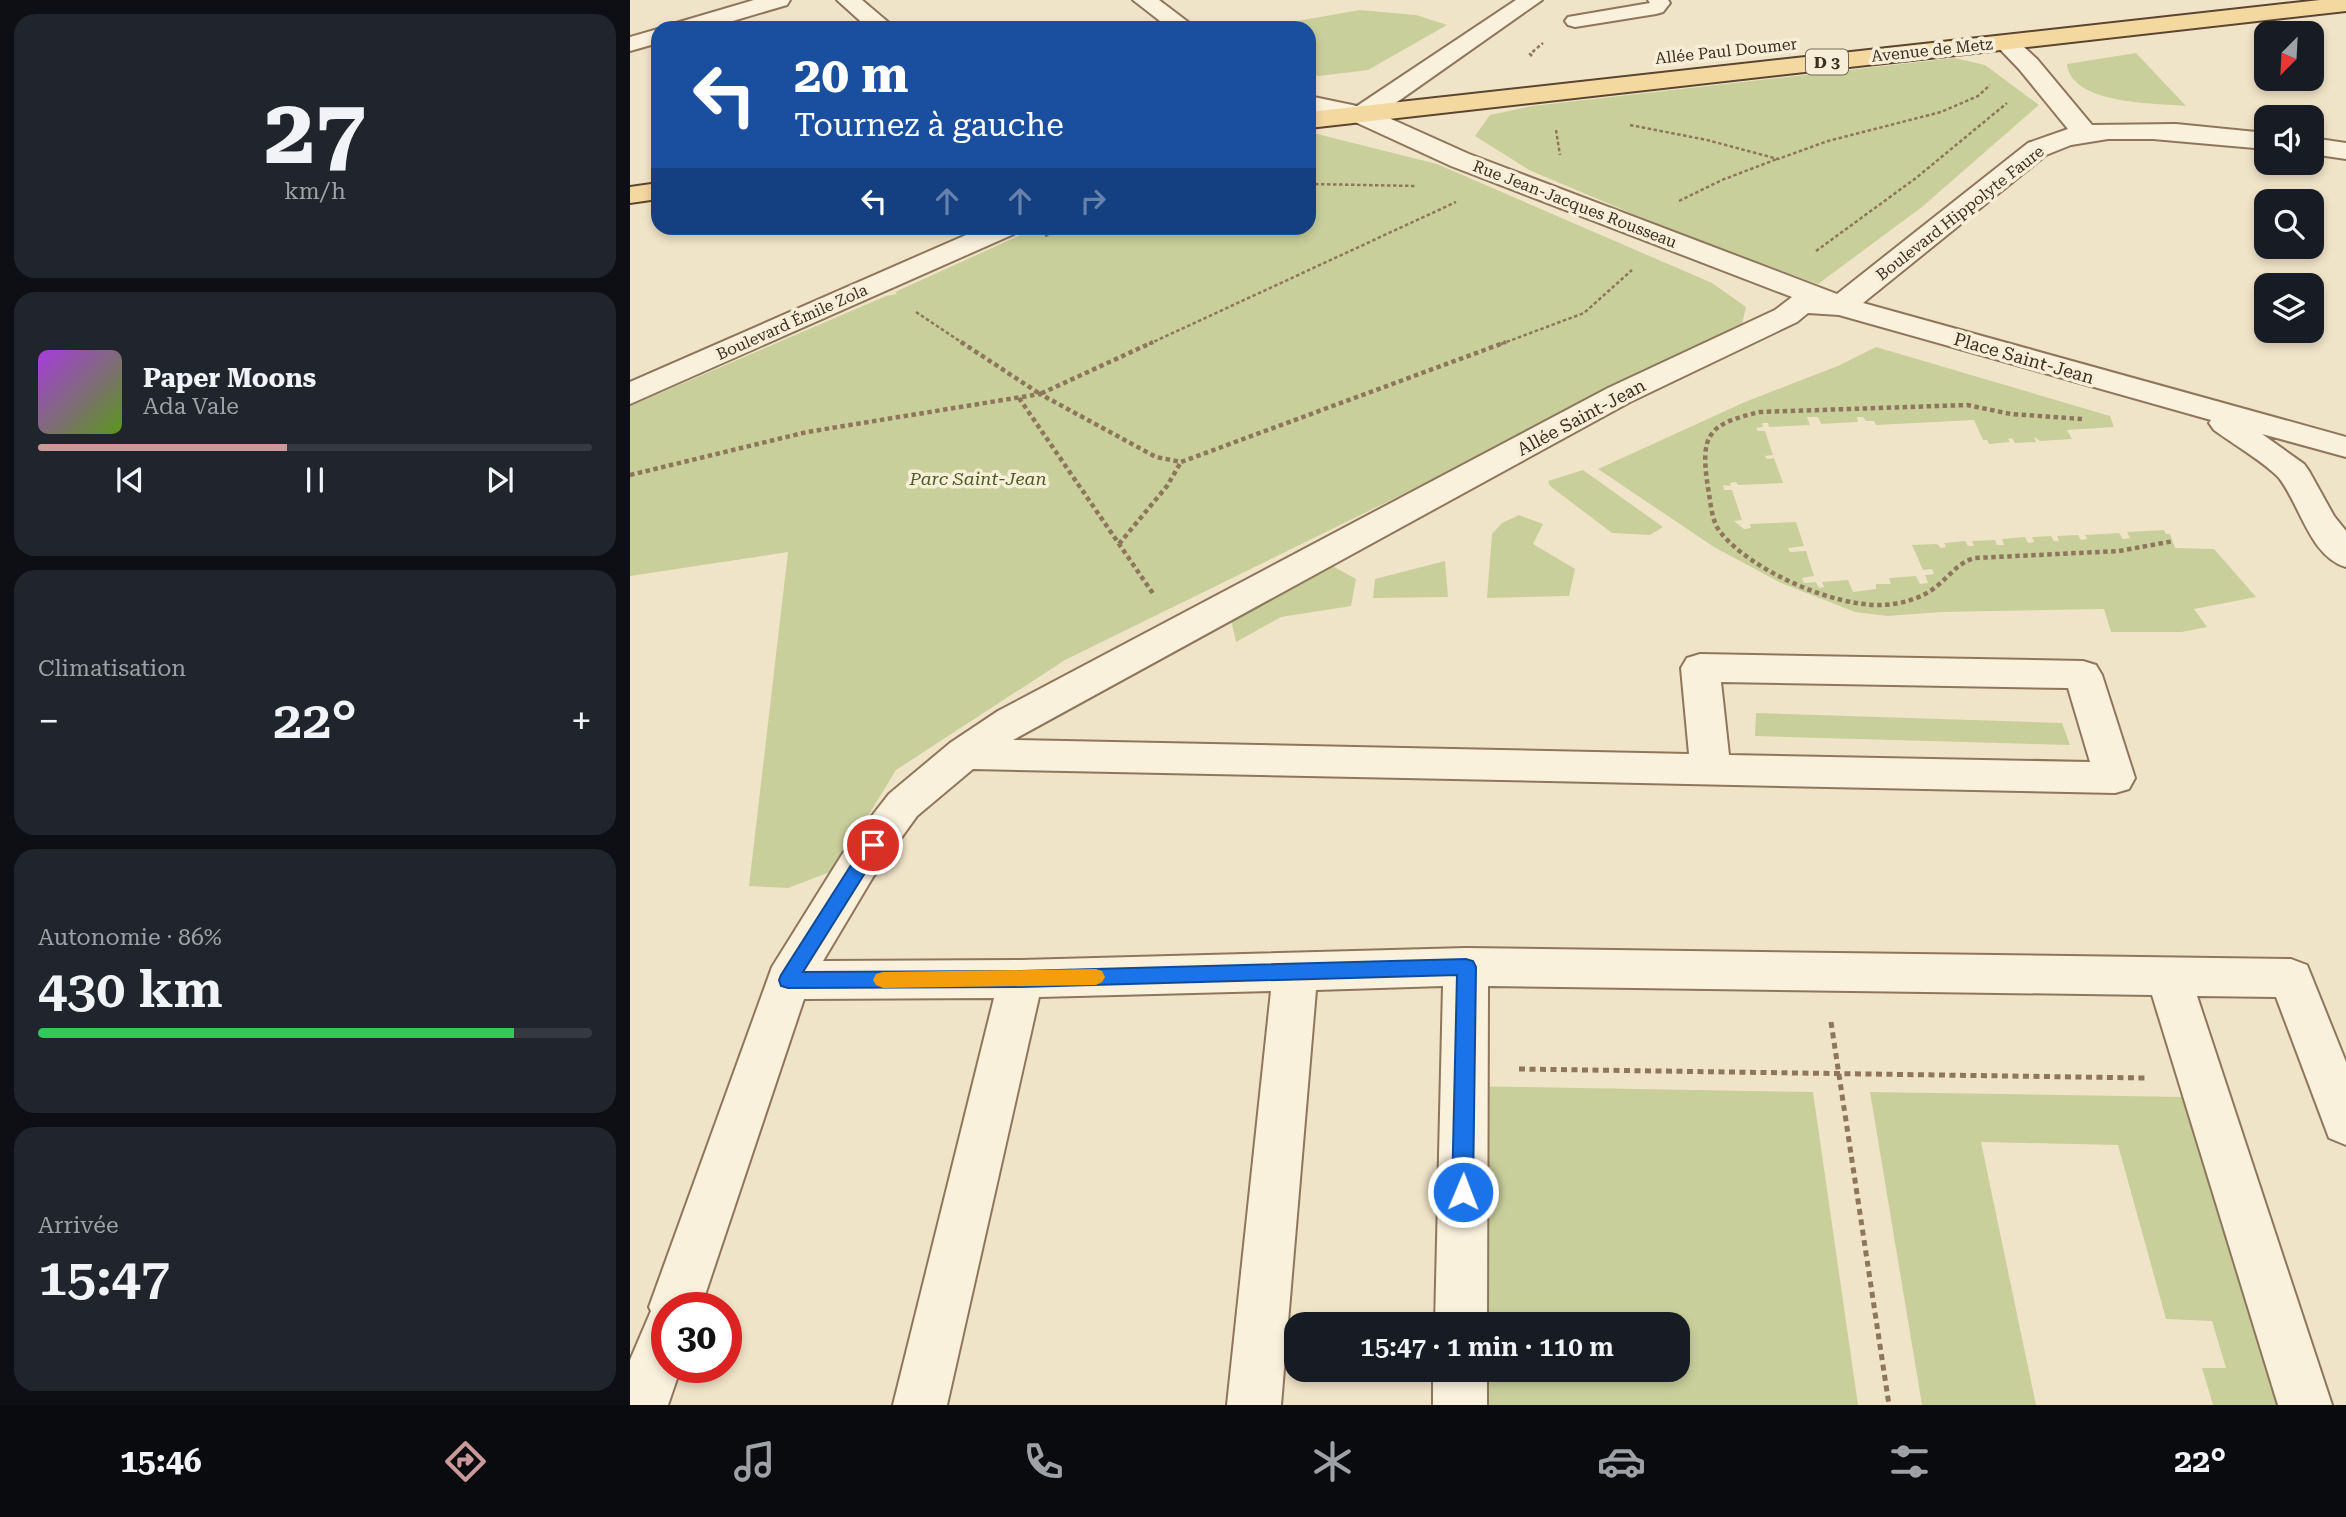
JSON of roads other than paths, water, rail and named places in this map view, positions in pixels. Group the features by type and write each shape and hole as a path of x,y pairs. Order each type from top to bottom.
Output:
{"main road":[{"name":"Allée Paul Doumer","path":"1316,98 2185,0"},
{"name":"Avenue de Metz","path":"1316,119 2346,4"},
{"path":"630,174 651,172"},
{"path":"630,195 651,192"}],"street":[{"path":"708,21 779,0"},
{"path":"848,0 874,21"},
{"path":"1144,0 1174,21"},
{"path":"1361,115 1531,0"},
{"path":"630,44 651,38"},
{"path":"2005,42 2028,64 2085,133"},
{"name":"Rue Jean-Jacques Rousseau","path":"1316,105 1361,115 1461,160 1841,306"},
{"name":"Boulevard Hippolyte Faure","path":"1841,306 2037,149 2085,133 2124,129 2194,132 2254,140"},
{"path":"2324,148 2346,151"},
{"name":"Boulevard Émile Zola","path":"630,394 958,239"},
{"name":"Allée Saint-Jean","path":"680,1292 788,980 825,923 858,864 904,805 964,754 1012,721 1619,395 1786,316 1801,304 1841,306"},
{"name":"Place Saint-Jean","path":"1841,306 2346,447"},
{"name":"Place Saint-Jean","path":"2206,409 2292,471 2333,515 2346,555"},
{"path":"964,754 1712,771 1850,774 2115,778 2082,675 1700,668 1712,771"},
{"path":"788,980 1021,979 1466,967 2291,978 2346,1123"},
{"path":"1461,1312 1466,967"},
{"path":"1254,1405 1295,971"},
{"path":"2169,977 2305,1405"},
{"path":"920,1405 1021,979"},
{"path":"641,1405 651,1376"},
{"path":"1460,1382 1460,1405"}],"lane":[{"path":"1575,21 1656,8 1660,3 1658,0"}],"park label":[{"name":"Parc Saint-Jean","path":"978,478"}]}
